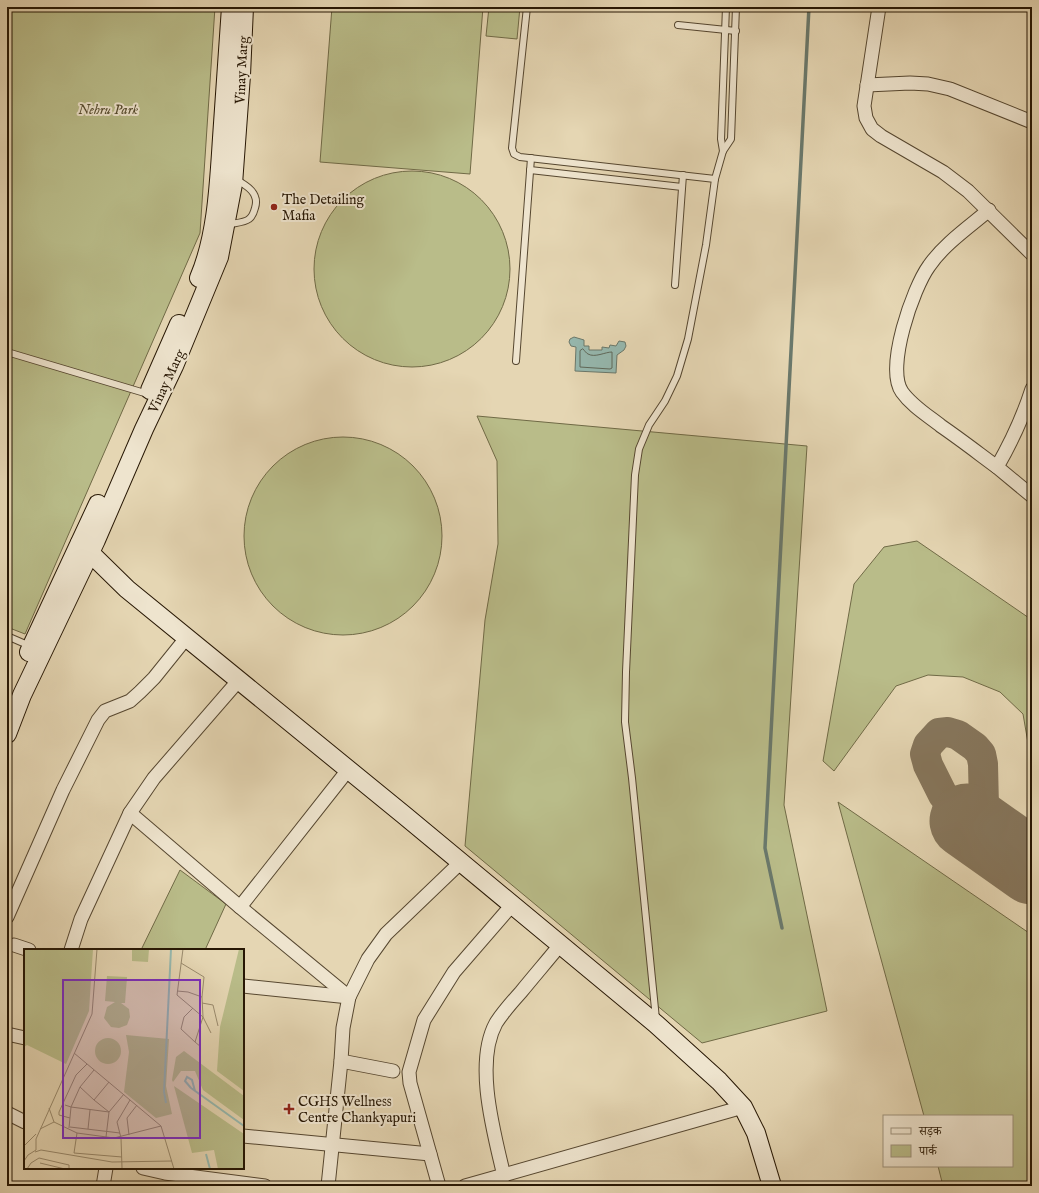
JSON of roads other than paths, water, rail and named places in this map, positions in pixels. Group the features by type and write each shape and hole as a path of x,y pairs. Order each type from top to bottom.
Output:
{"main road":[{"name":"Vinay Marg","path":"7,734 148,394 202,271 213,230 219,192 231,7"},
{"name":"Vinay Marg","path":"7,699 32,646 85,548 141,436 174,366 219,256 234,178 244,7"},
{"path":"85,548 127,589 656,1024 719,1081 743,1106 756,1133 772,1186"}],"street":[{"path":"879,7 864,106 866,118 872,129 881,136 943,172 968,191 1032,254"},
{"path":"867,85 910,83 928,84 950,89 1032,122"},
{"path":"989,210 945,248 929,265 920,281 912,302 897,352 896,372 901,390 914,405 997,467 1032,496"},
{"path":"997,467 1012,442 1026,410 1032,389"},
{"path":"7,917 63,790 98,720 106,711 130,701 140,692 154,678 186,637"},
{"path":"70,949 81,919 130,813 154,778 239,680"},
{"path":"240,907 348,770"},
{"path":"130,813 240,907 349,997"},
{"path":"328,1186 343,1028 349,997 368,959 386,934 460,863"},
{"path":"439,1186 408,1072 424,1020 454,972 512,906"},
{"path":"14,945 26,949"},
{"path":"504,1176 494,1132 488,1092 486,1065 489,1043 496,1024 510,1004 560,945"},
{"path":"244,986 349,997"},
{"path":"7,1034 24,1038"},
{"path":"341,1061 393,1071"},
{"path":"465,1186 743,1106"},
{"path":"7,1113 24,1122"},
{"path":"244,1136 430,1154"},
{"path":"103,1186 106,1169"},
{"path":"148,1169 187,1176 265,1186"}],"lane":[{"path":"527,7 512,148 514,154 520,157 715,179"},
{"path":"723,150 721,138 726,7"},
{"path":"656,1024 632,778 625,722 635,475 639,449 649,424 665,402 677,376 688,339 706,245 715,179 723,150 730,139 736,7"},
{"path":"678,26 736,31"},
{"path":"516,361 531,158"},
{"path":"530,170 682,187"},
{"path":"675,286 684,175"},
{"path":"226,225 248,220 253,214 256,204 255,196 248,187 234,178"},
{"path":"7,352 148,394"},
{"path":"7,636 32,646"}],"water":[{"path":"574,337 584,340 584,346 589,346 589,350 602,350 602,347 609,348 610,345 616,346 619,341 625,342 626,346 624,350 617,355 616,373 575,371 576,347 571,346 569,342 570,339"}],"waterway":[{"path":"782,928 765,848 809,7"}],"place":[{"name":"The Detailing Mafia","path":"274,207"},
{"name":"CGHS Wellness Centre Chankyapuri","path":"289,1109"}],"park label":[{"name":"Nehru Park","path":"108,109"}]}
